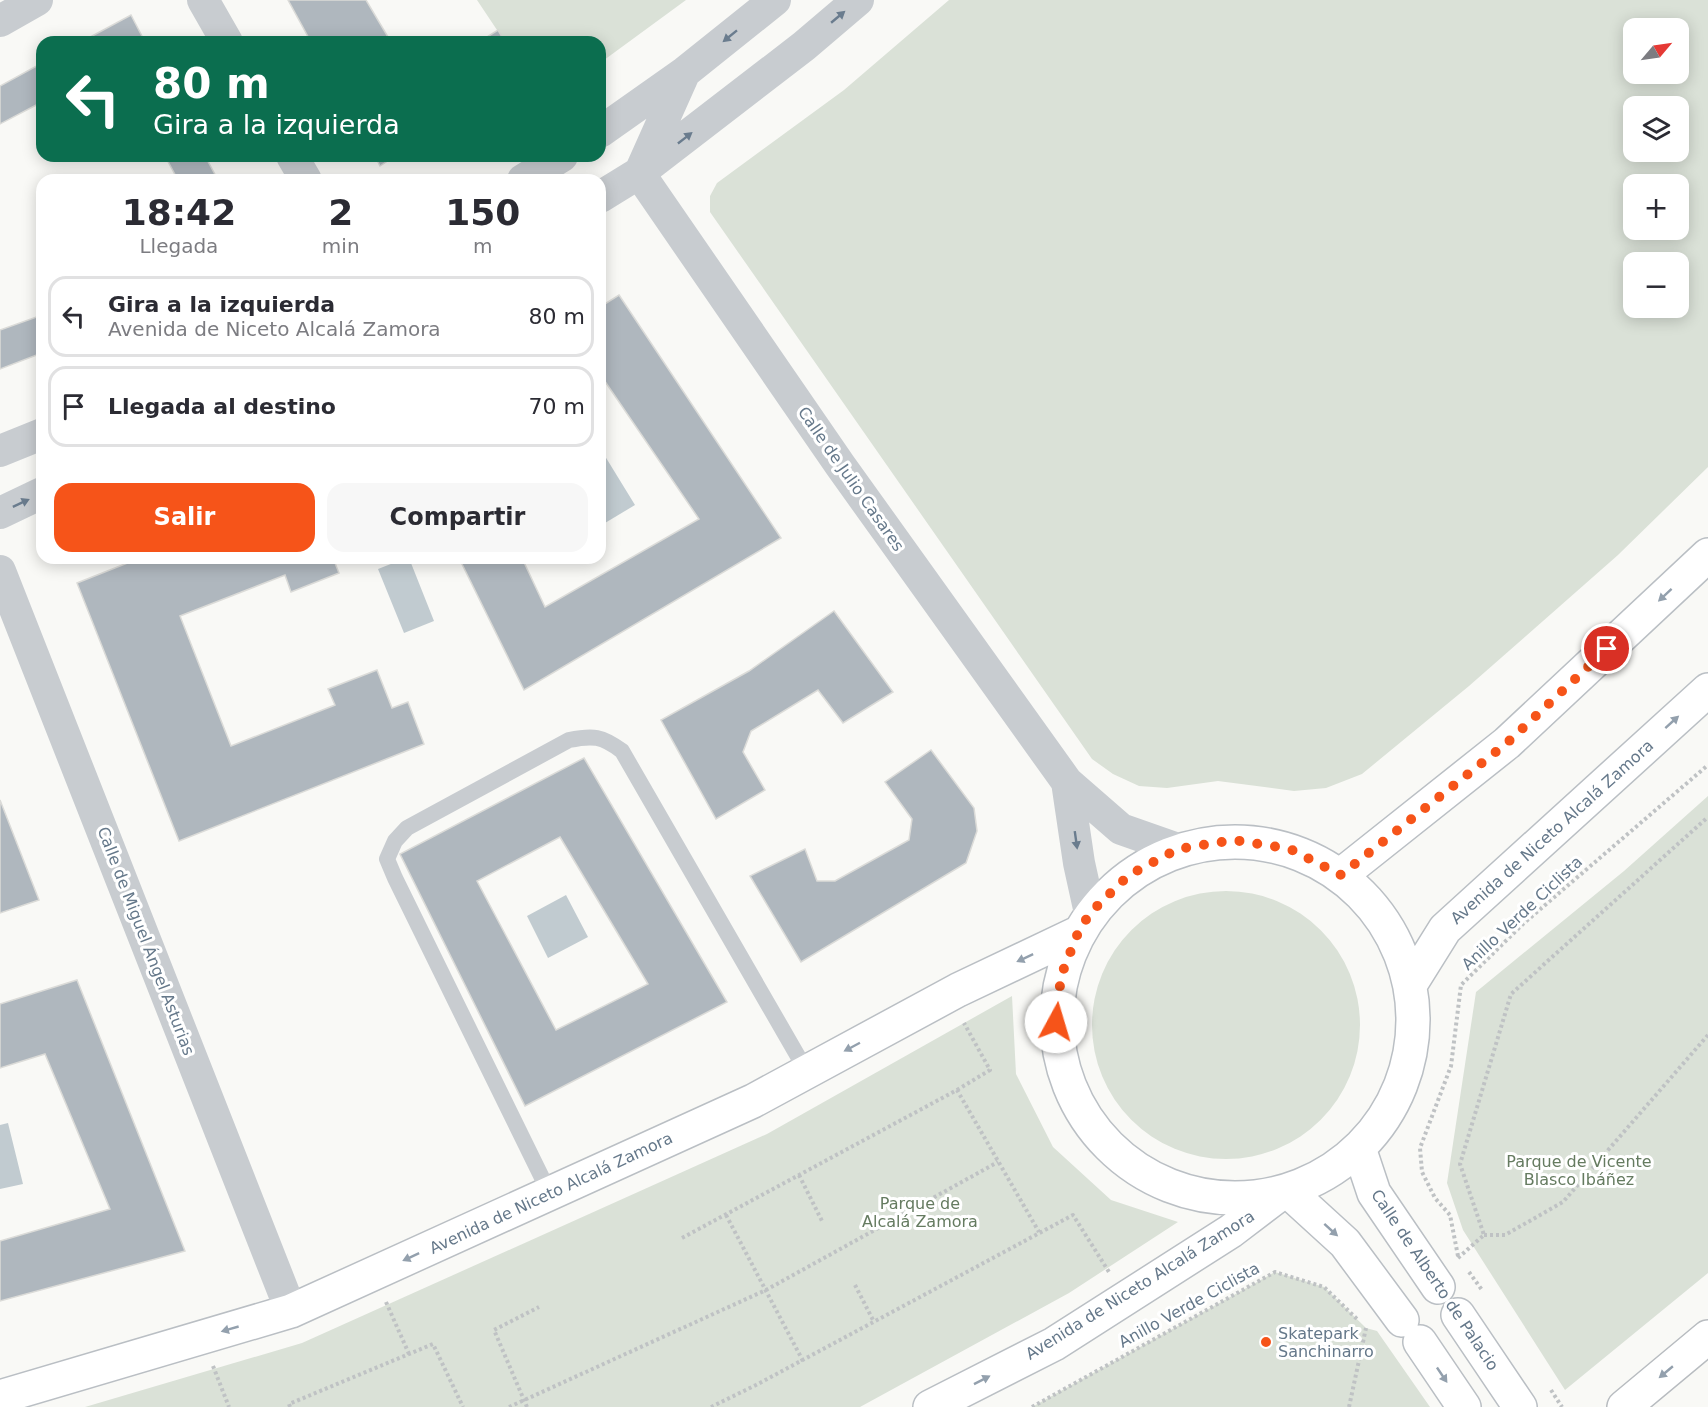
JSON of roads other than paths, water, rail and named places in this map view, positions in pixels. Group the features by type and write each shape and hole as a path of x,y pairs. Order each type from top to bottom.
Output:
{"main road":[{"path":"1341,875 1507,743 1708,555"},
{"name":"Avenida de Niceto Alcalá Zamora","path":"1410,985 1445,929 1708,690"},
{"path":"1234,840 1290,849 1341,875 1373,906 1396,943 1410,985 1413,1030 1406,1073 1387,1114 1359,1148 1326,1174 1286,1191 1237,1199 1191,1193 1148,1176 1110,1148 1081,1111 1063,1068 1056,1022 1061,976 1084,923 1129,875 1178,849 1234,840"},
{"name":"Avenida de Niceto Alcalá Zamora","path":"0,1397 291,1311 753,1101 1084,923"},
{"name":"Calle de Alberto de Palacio","path":"1359,1148 1374,1193 1438,1287"},
{"path":"1286,1191 1346,1243 1398,1331 1464,1407"},
{"name":"Avenida de Niceto Alcalá Zamora","path":"930,1407 1054,1344 1232,1231 1286,1191"},
{"name":"Calle de Alberto de Palacio","path":"1458,1315 1520,1407"},
{"path":"1624,1407 1708,1337"}],"street":[{"path":"0,21 37,0"},
{"path":"203,0 224,36"},
{"path":"606,128 685,72 775,0"},
{"path":"606,193 639,173 804,46 858,0"},
{"path":"639,173 685,72"},
{"path":"534,174 552,162"},
{"name":"Calle de Julio Casares","path":"639,173 840,465 1067,782 1121,829 1178,849"},
{"path":"0,451 36,436"},
{"path":"0,513 36,496"},
{"name":"Calle de Miguel Ángel Asturias","path":"0,571 291,1311"},
{"name":"Calle de Julio Casares","path":"1067,782 1079,863 1084,923"},
{"name":"Calle de Alberto de Palacio","path":"1438,1287 1458,1315"}],"lane":[{"path":"550,1194 387,859 395,841 407,828 569,740 592,735 611,743 622,751 807,1072"}],"place":[{"name":"Skatepark Sanchinarro","path":"1266,1342"}],"park label":[{"name":"Parque de Vicente Blasco Ibáñez","path":"1579,1170"},
{"name":"Parque de Alcalá Zamora","path":"920,1212"}]}
